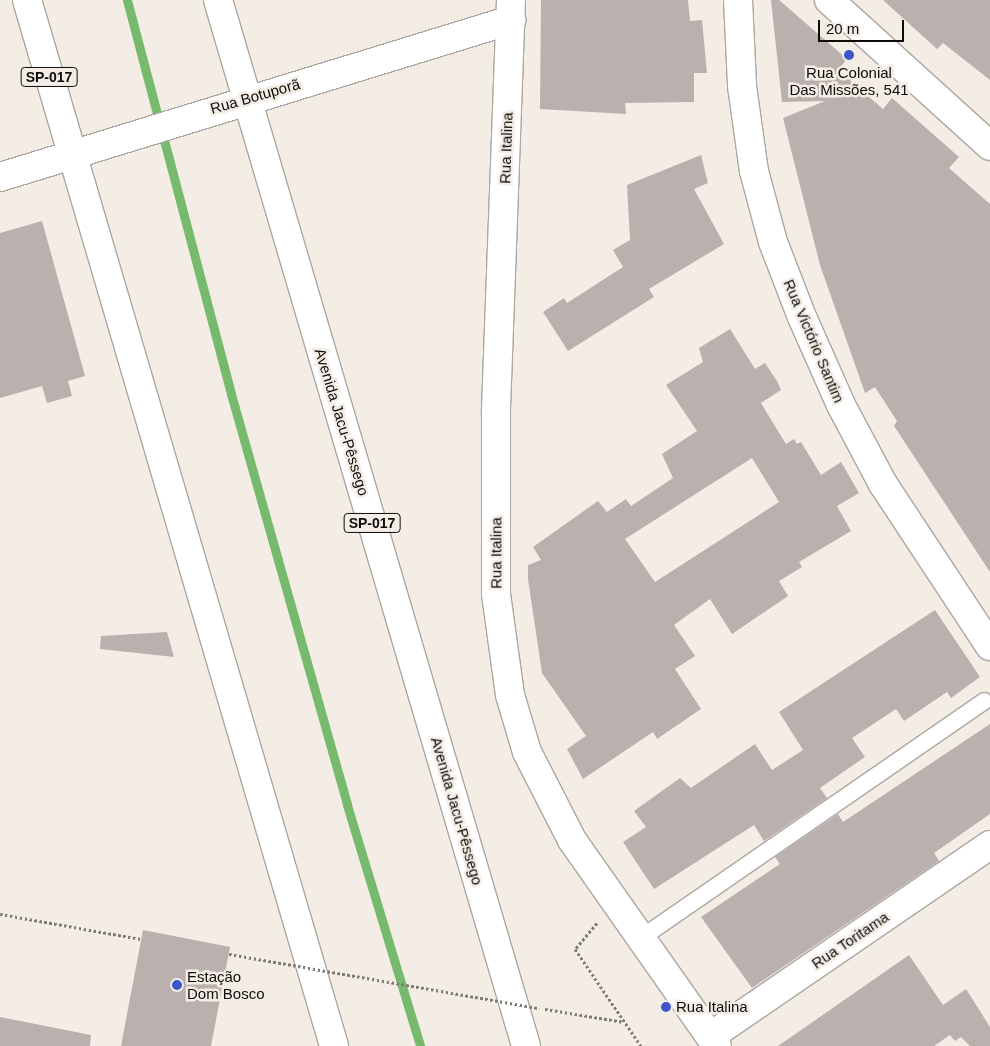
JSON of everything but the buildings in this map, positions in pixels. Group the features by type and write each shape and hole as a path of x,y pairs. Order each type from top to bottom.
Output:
{"main road":[{"name":"SP-017","path":"27,0 334,1046"},
{"name":"Avenida Jacu-Pêssego","path":"218,0 526,1046"},
{"name":"Rua Victório Santim","path":"738,0 742,86 754,171 773,242 802,317 840,405 884,484 990,646"},
{"path":"829,0 987,138"},
{"name":"Rua Botuporã","path":"0,177 123,136 247,100 511,10"},
{"name":"Rua Italina","path":"511,10 496,414 496,594 510,695 526,752 572,840 714,1041"},
{"name":"Rua Toritama","path":"714,1041 990,844"}],"lane":[{"path":"641,938 984,700"}],"path":[{"path":"614,901 575,949 641,1046"},
{"path":"0,914 141,939"},
{"path":"229,954 624,1022"}],"waterway":[{"path":"127,0 231,394 347,805 420,1046"}],"place":[{"name":"Rua Colonial Das Missões, 541","path":"849,55"},
{"name":"Estação Dom Bosco","path":"177,985"},
{"name":"Rua Italina","path":"666,1007"}]}
